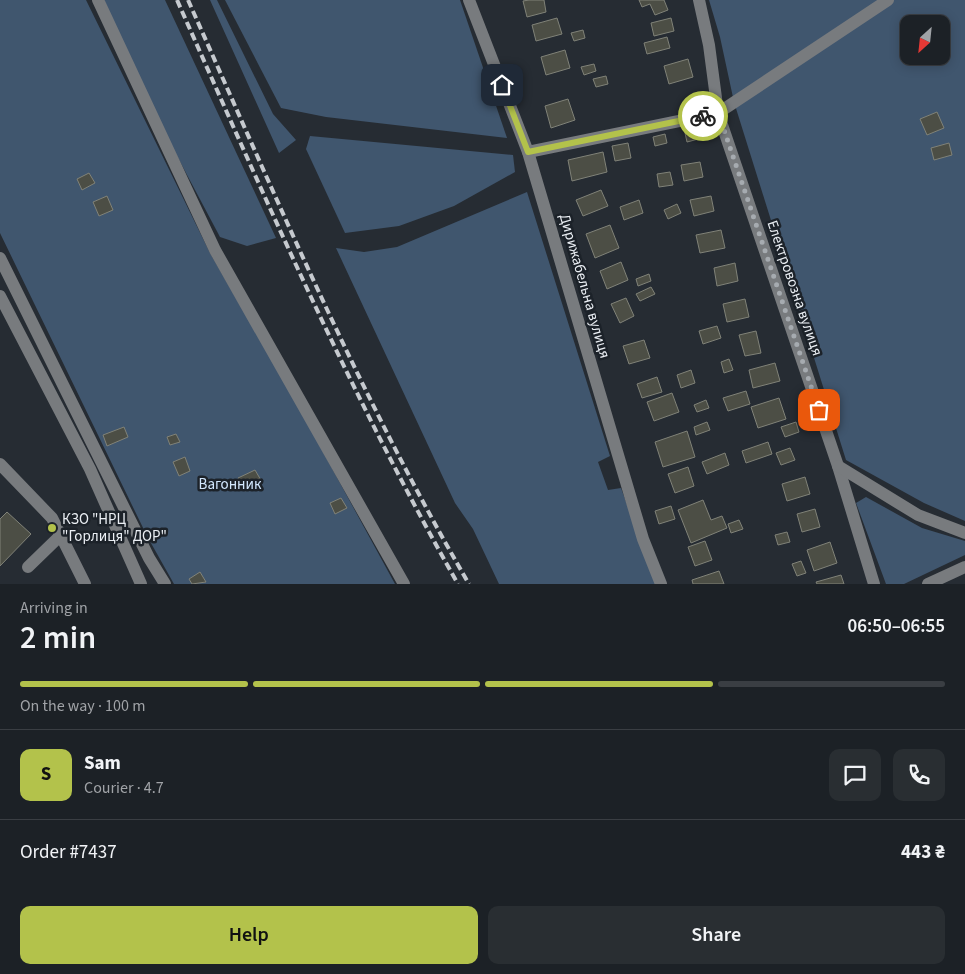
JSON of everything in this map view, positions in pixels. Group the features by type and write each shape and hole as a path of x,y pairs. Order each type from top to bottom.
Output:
{"street":[{"path":"98,0 215,250 404,584"},
{"name":"Дирижабельна вулиця","path":"469,0 528,152 643,539 661,584"},
{"name":"Електровозна вулиця","path":"699,0 709,45 718,112 838,466 874,584"},
{"path":"528,152 718,112 888,0"},
{"path":"0,258 136,531 165,584"},
{"path":"0,296 90,469 141,584"},
{"path":"838,466 918,515 965,533"},
{"path":"2,471 52,518 85,584"},
{"path":"28,567 61,535"},
{"path":"928,584 965,567"}],"green space":[{"name":"Вагонник","path":"0,0 86,0 210,253 298,406 395,584 174,584 147,536 0,233"},
{"path":"104,0 165,0 276,238 247,246 220,237 151,107"},
{"path":"210,0 217,0 273,114 296,140 279,153"},
{"path":"225,0 460,0 507,138 326,117 281,108"},
{"path":"709,0 965,0 965,521 924,503 846,460 734,102 720,37"},
{"path":"310,136 513,155 515,172 454,206 399,226 345,233 306,149"},
{"path":"527,192 610,456 598,462 608,490 621,488 656,584 499,584 473,529 455,503 336,248 364,252 397,247"},
{"path":"866,497 922,528 965,541 965,555 904,584 886,584 856,503"}],"building":[{"path":"544,0 546,12 527,17 523,1"},
{"path":"639,0 664,0 668,10 655,15 650,4 642,7"},
{"path":"557,18 562,34 536,41 532,25"},
{"path":"671,18 674,31 654,36 651,23"},
{"path":"583,30 585,38 574,41 571,33"},
{"path":"667,37 670,48 647,54 644,43"},
{"path":"565,50 570,68 546,75 541,57"},
{"path":"688,59 693,77 669,84 664,66"},
{"path":"594,64 596,71 584,75 581,67"},
{"path":"606,76 608,84 596,87 593,79"},
{"path":"568,99 575,120 551,128 545,106"},
{"path":"937,112 944,128 927,135 920,119"},
{"path":"701,119 706,137 687,142 683,124"},
{"path":"665,134 667,143 655,146 653,137"},
{"path":"628,143 631,158 615,161 612,146"},
{"path":"949,143 952,155 934,160 931,148"},
{"path":"603,152 607,172 572,181 568,160"},
{"path":"700,162 703,177 684,181 681,165"},
{"path":"670,172 673,185 659,187 657,174"},
{"path":"89,173 95,183 82,190 77,179"},
{"path":"601,190 608,206 583,216 576,200"},
{"path":"107,196 113,210 99,216 93,202"},
{"path":"711,196 714,211 694,216 690,200"},
{"path":"639,200 643,213 624,220 620,207"},
{"path":"677,204 681,213 668,219 664,210"},
{"path":"610,225 619,248 595,258 586,234"},
{"path":"721,230 725,248 700,253 696,235"},
{"path":"621,262 628,280 607,289 600,271"},
{"path":"735,263 738,281 717,286 714,268"},
{"path":"649,274 651,281 638,286 636,279"},
{"path":"651,287 655,294 640,301 636,294"},
{"path":"626,298 634,316 620,323 611,304"},
{"path":"745,299 749,317 727,322 723,304"},
{"path":"717,326 721,338 703,344 699,331"},
{"path":"756,331 761,353 745,356 739,335"},
{"path":"644,340 650,358 629,364 623,346"},
{"path":"729,359 733,370 724,373 721,362"},
{"path":"775,363 780,381 753,388 749,370"},
{"path":"691,370 695,383 681,388 677,375"},
{"path":"657,377 662,392 642,398 637,384"},
{"path":"746,391 750,404 728,411 723,398"},
{"path":"672,393 679,412 654,421 647,402"},
{"path":"779,398 786,419 758,428 751,407"},
{"path":"706,400 709,408 697,412 694,405"},
{"path":"707,422 710,430 696,435 694,427"},
{"path":"796,422 799,432 785,437 781,427"},
{"path":"124,427 128,437 107,446 103,435"},
{"path":"687,431 695,457 663,467 655,442"},
{"path":"176,434 180,442 170,445 167,437"},
{"path":"768,442 772,454 746,463 742,451"},
{"path":"790,448 795,460 781,465 776,453"},
{"path":"725,453 729,465 707,474 702,462"},
{"path":"185,457 190,471 179,476 173,462"},
{"path":"688,467 694,486 675,493 668,474"},
{"path":"255,470 262,482 245,491 238,478"},
{"path":"805,477 810,494 787,501 782,484"},
{"path":"341,498 347,508 335,514 330,503"},
{"path":"703,500 711,520 722,516 727,528 691,543 678,510"},
{"path":"671,506 675,519 659,524 655,511"},
{"path":"815,509 820,527 802,532 797,514"},
{"path":"7,512 31,534 0,566 0,519"},
{"path":"739,520 743,529 731,533 728,524"},
{"path":"787,532 790,542 778,545 775,535"},
{"path":"705,541 712,560 695,566 688,547"},
{"path":"830,542 837,563 814,571 807,550"},
{"path":"801,561 806,573 797,576 792,564"},
{"path":"719,571 724,584 693,584 692,580"},
{"path":"200,572 206,582 192,584 189,579"},
{"path":"841,575 844,584 817,584 816,582"}],"railway":[{"path":"177,0 276,222 345,369 381,441 458,584"},
{"path":"188,0 355,369 391,442 469,584"}],"way so far":[{"path":"703,116 718,112 819,410"}],"place":[{"name":"КЗО \"НРЦ \"Горлиця\" ДОР\"","path":"52,528"}],"route":[{"path":"502,85 528,152 703,116"}]}
